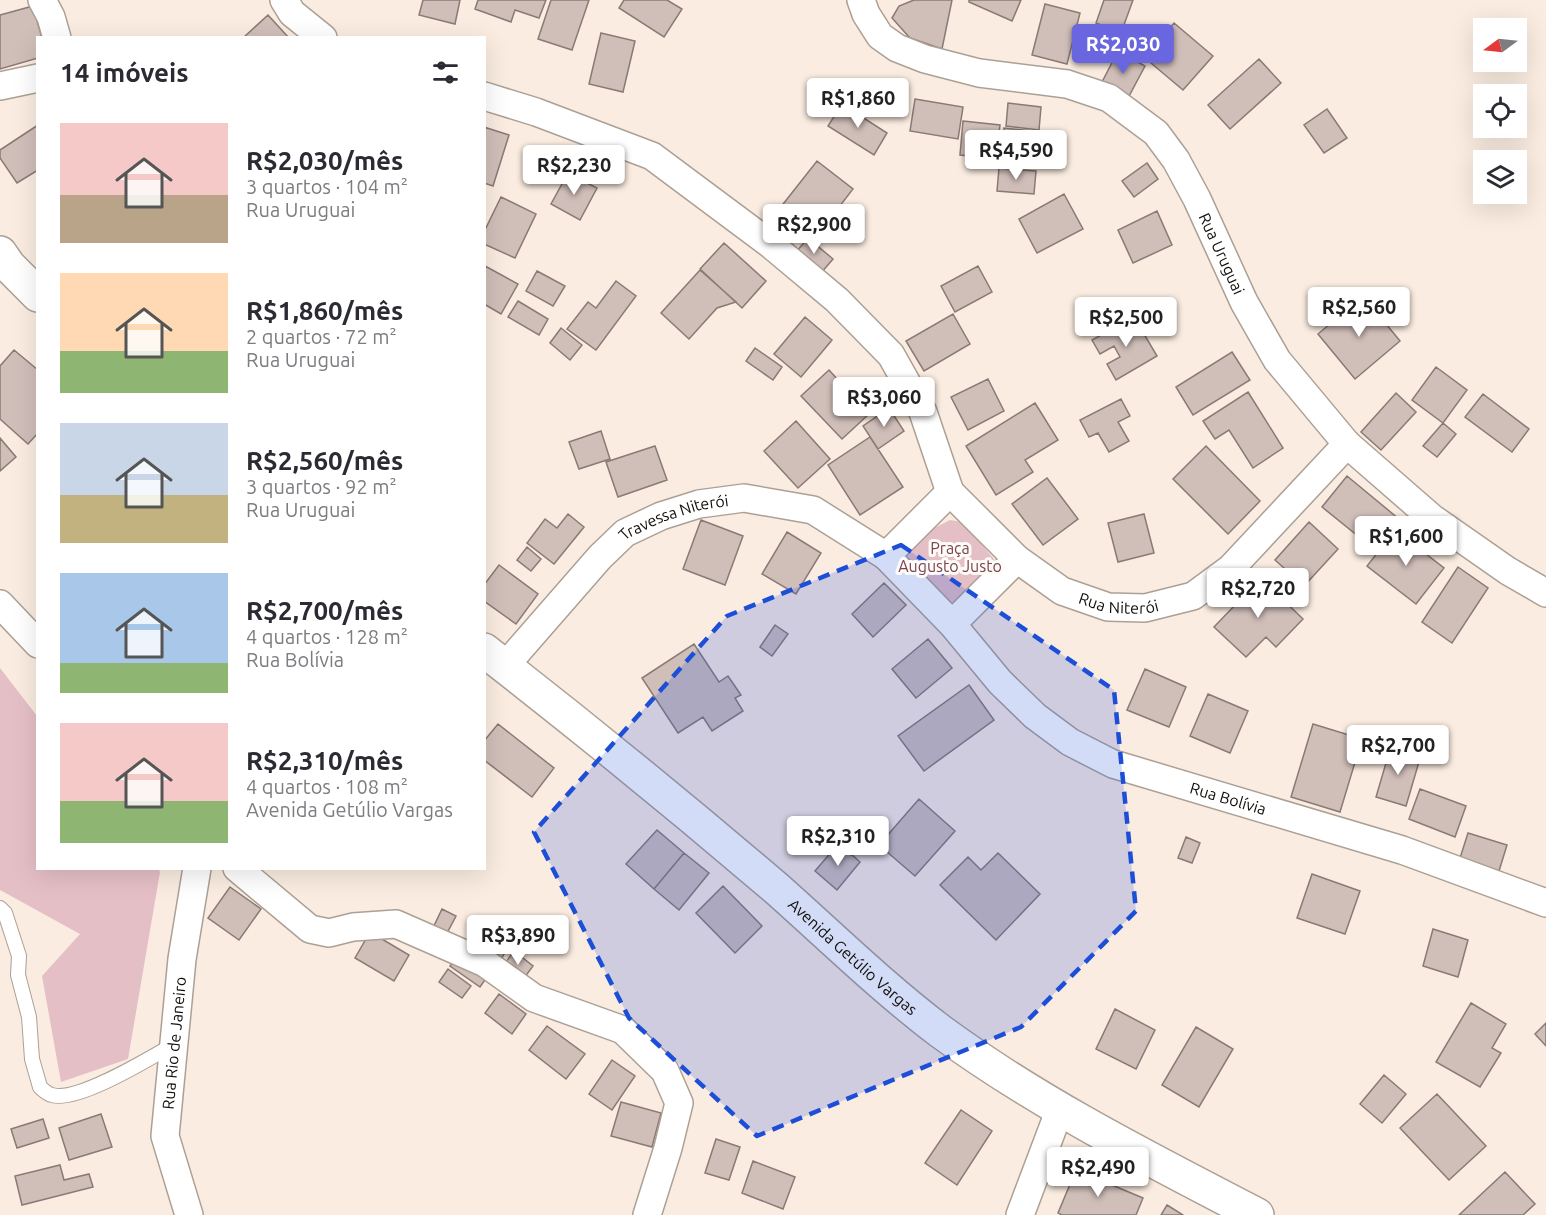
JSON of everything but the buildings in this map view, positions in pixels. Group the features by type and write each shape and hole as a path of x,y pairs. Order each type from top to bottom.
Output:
{"street":[{"path":"42,0 51,17 56,36"},
{"path":"284,0 292,13 321,36"},
{"name":"Rua Uruguai","path":"861,0 866,14 880,36 897,48 925,59 980,73 1067,84 1109,98 1156,133 1176,160 1197,199 1244,302 1277,360 1347,444 1432,518 1508,571 1546,593"},
{"path":"0,87 36,78"},
{"path":"486,97 536,112 652,156 770,244 837,300 891,356 923,412 950,492 1017,559 952,624 886,556 950,492"},
{"path":"0,253 9,266 36,293"},
{"name":"Rua Niterói","path":"1017,559 1062,591 1108,607 1145,608 1193,596 1231,568 1347,444"},
{"name":"Travessa Niterói","path":"495,658 625,533 661,516 699,504 744,498 813,510 886,556"},
{"path":"0,604 36,642"},
{"name":"Rua Bolívia","path":"952,624 1000,682 1035,716 1070,742 1113,764 1402,850 1546,903"},
{"name":"Avenida Getúlio Vargas","path":"495,658 721,841 829,934 885,986 940,1031 1060,1109 1257,1215"},
{"name":"Rua Rio de Janeiro","path":"189,1215 165,1136 182,959 197,870"},
{"path":"239,870 310,929 329,933 353,927 396,924 485,963 534,998 623,1030 665,1071 679,1103 647,1215"},
{"path":"1020,1215 1060,1109"}],"lane":[{"path":"0,908 5,913 19,956 18,975 29,1017 32,1059 39,1088 52,1095 66,1095 108,1081 173,1045"}],"highlighted area":[{"path":"901,545 1114,690 1136,911 1021,1027 757,1136 629,1018 534,832 727,616"}],"green space":[{"name":"Praça Augusto Justo","path":"950,520 962,522 994,559 994,568 958,603 946,601 906,561 907,551 923,534"},
{"path":"0,668 36,715 36,870 159,870 160,872 128,1059 61,1082 42,976 80,934 0,890"}]}
